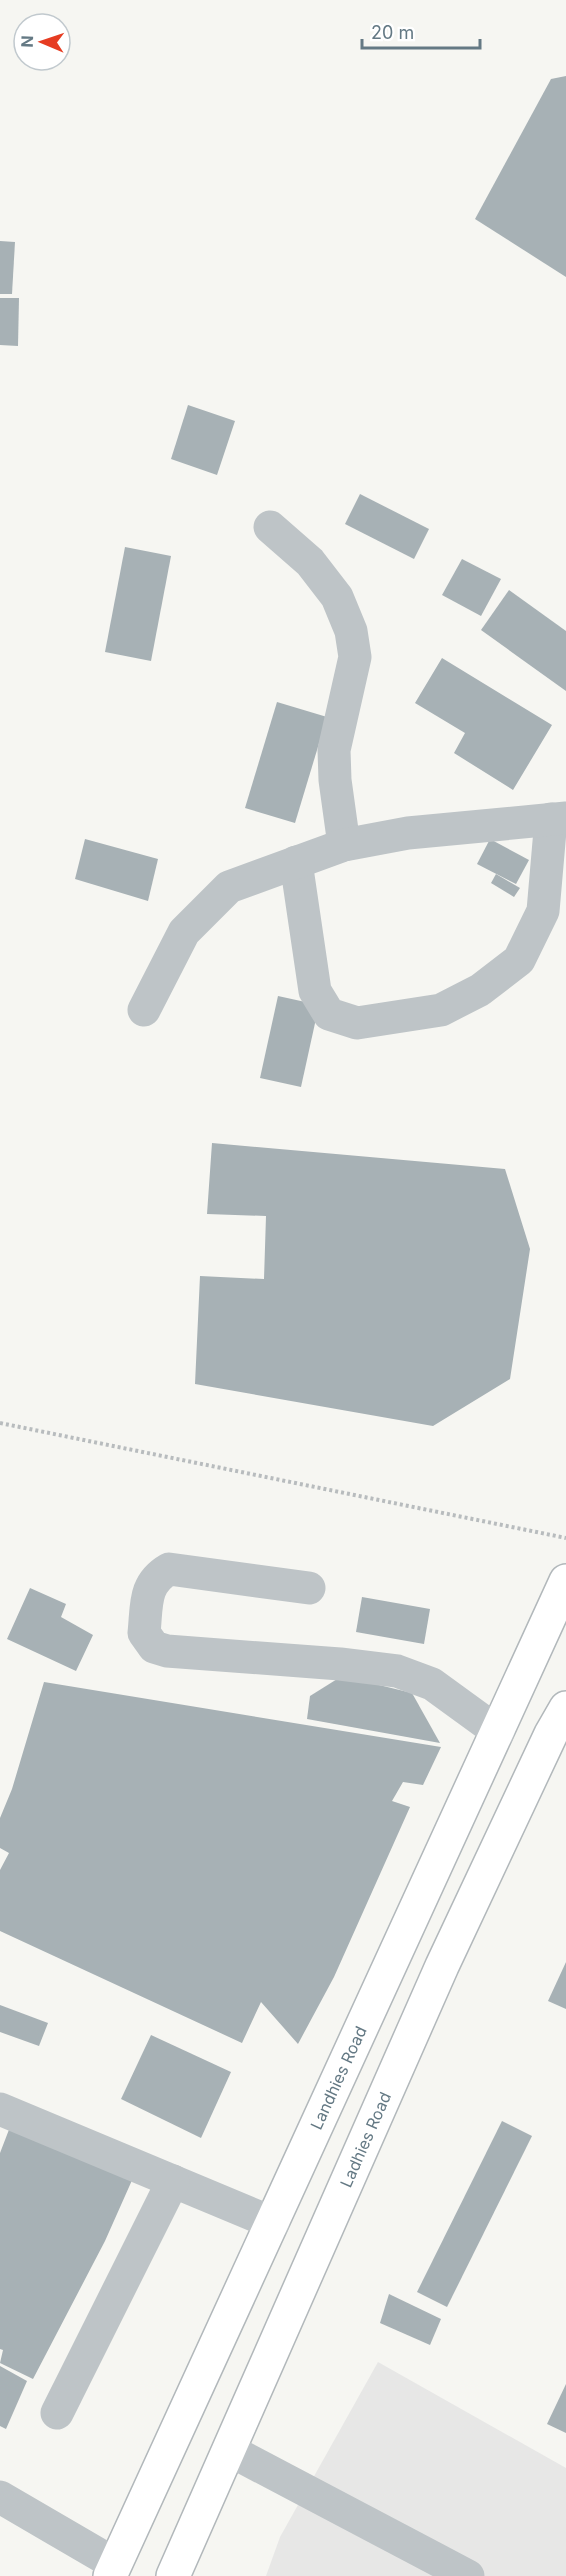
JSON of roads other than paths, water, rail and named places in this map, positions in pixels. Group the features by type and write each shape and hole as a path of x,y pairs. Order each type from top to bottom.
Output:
{"main road":[{"name":"Landhies Road","path":"112,2570 566,1581"},
{"name":"Ladhies Road","path":"173,2576 442,1966 551,1734 566,1708"}],"lane":[{"path":"270,527 310,562 337,597 351,631 355,657 334,750 335,780 344,845"},
{"path":"144,1010 184,932 229,887 296,862 344,845 408,832 558,818 543,911 519,960 480,990 441,1010 357,1023 329,1014 315,991 296,862"},
{"path":"309,1588 169,1569 154,1577 148,1594 144,1633 154,1647 167,1651 340,1664 397,1671 432,1684 498,1732"},
{"path":"0,2109 273,2223"},
{"path":"57,2413 173,2181"},
{"path":"229,2450 468,2576"},
{"path":"0,2497 112,2570"}]}
